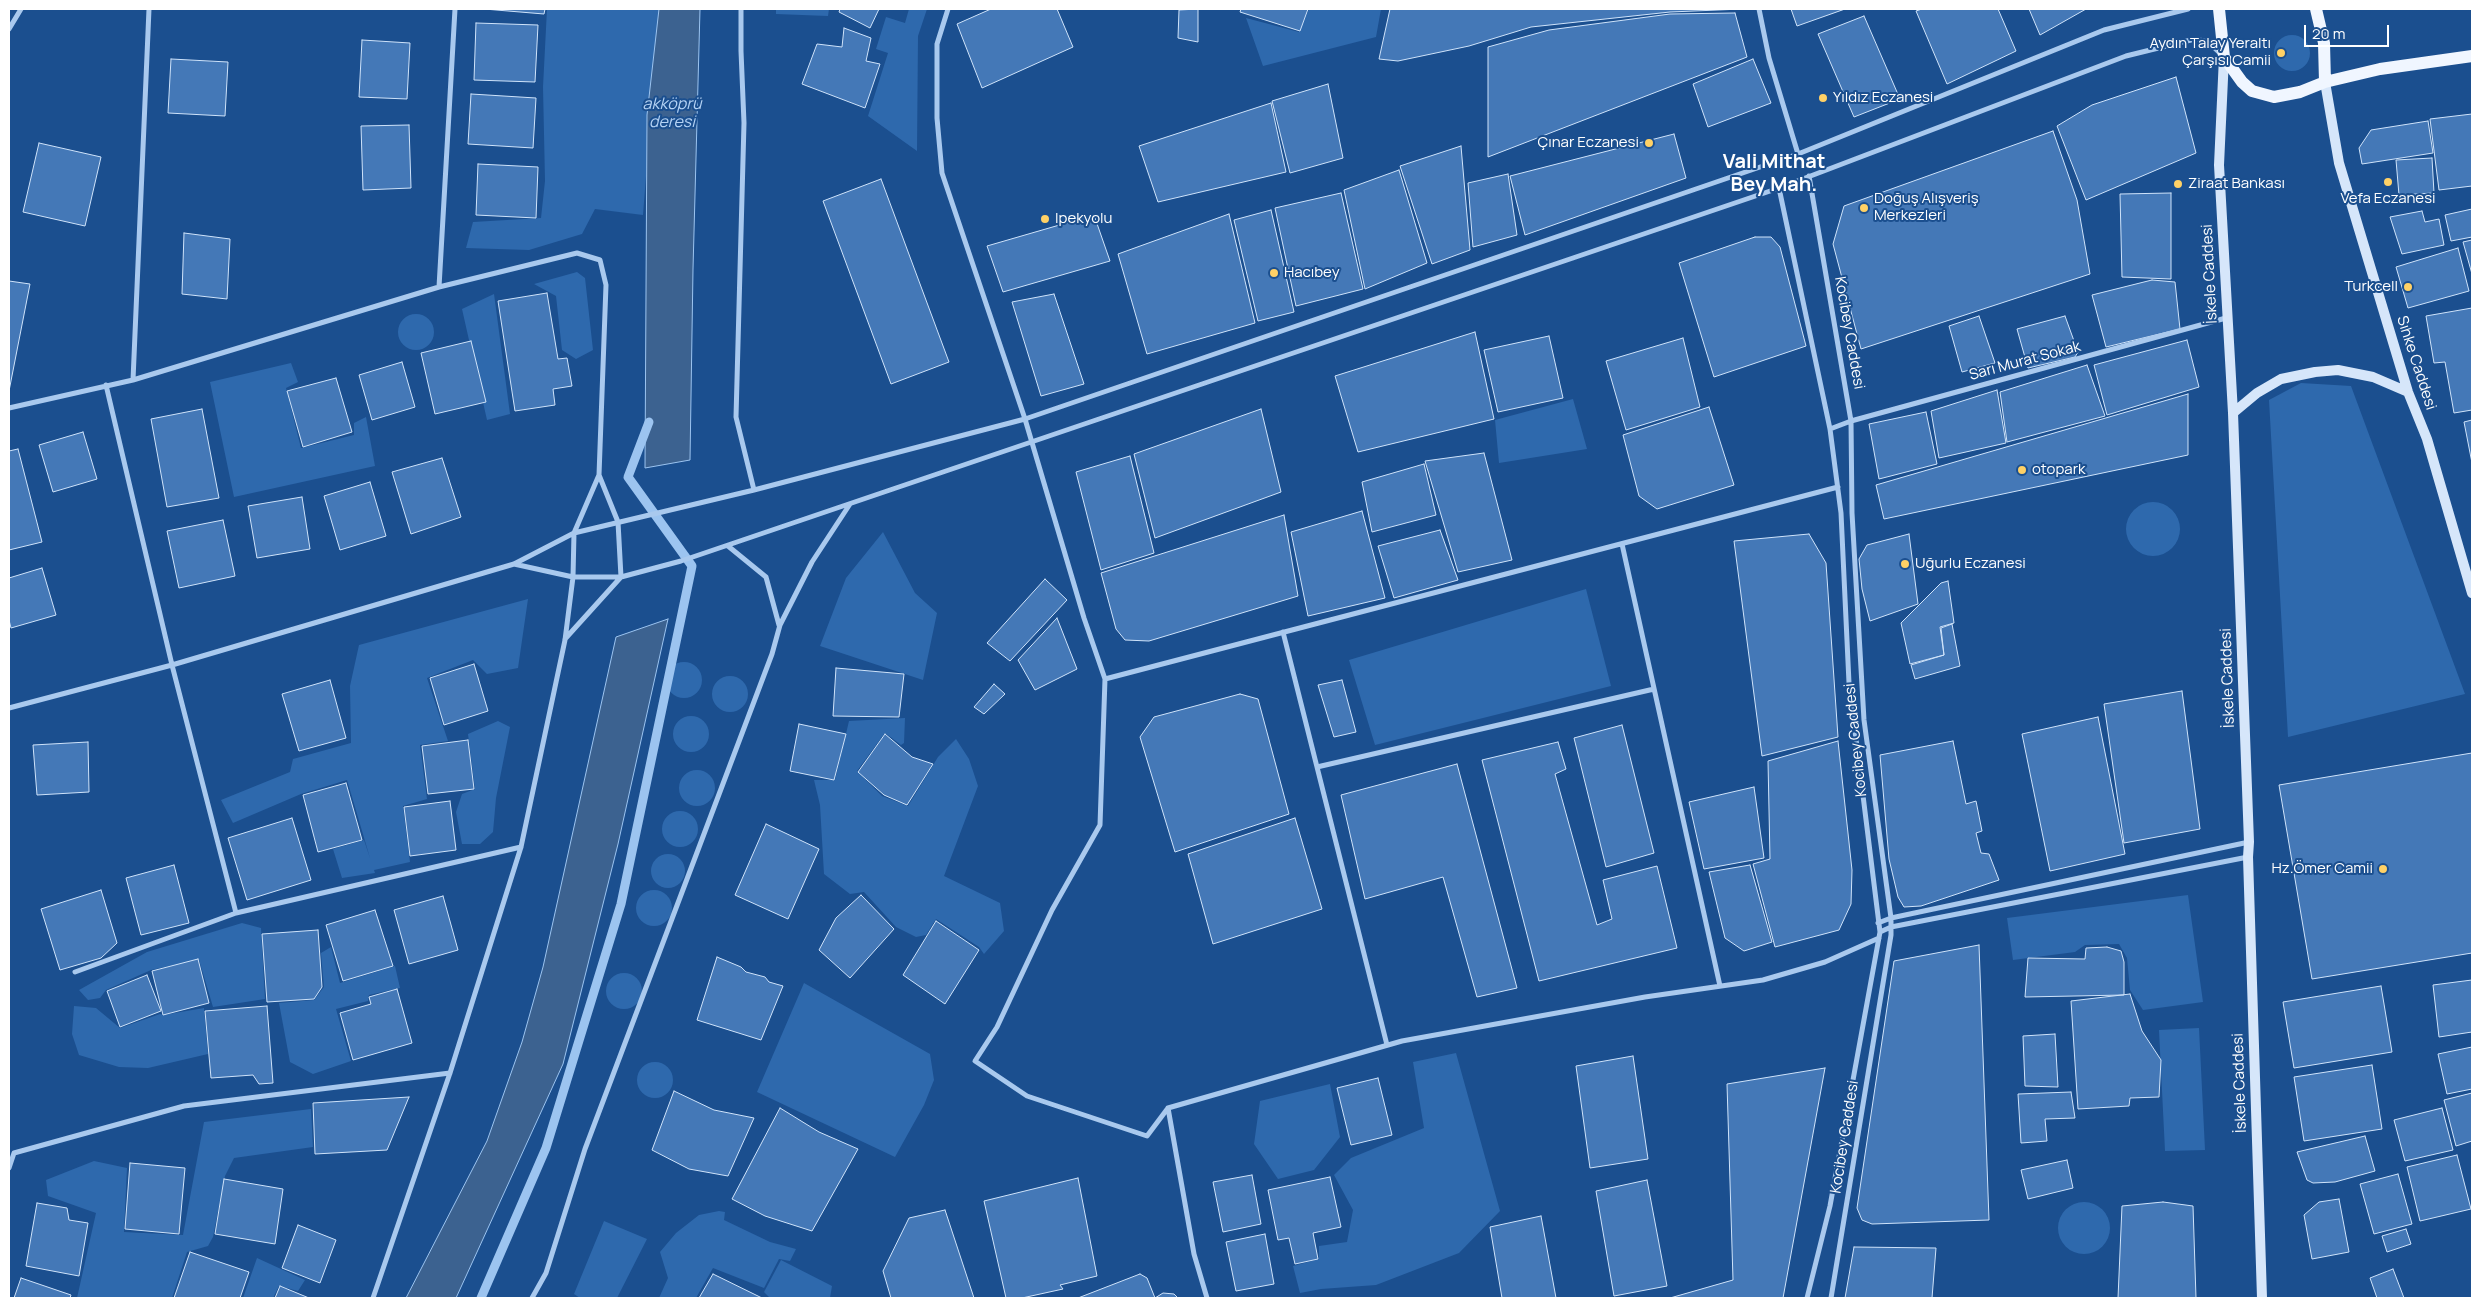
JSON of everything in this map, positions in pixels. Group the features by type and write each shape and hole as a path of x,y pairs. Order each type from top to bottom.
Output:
{"main road":[{"path":"2219,9 2224,57 2242,82 2252,91 2274,97 2300,92 2325,82 2380,69 2472,56"},
{"path":"2316,9 2324,44 2325,82"},
{"name":"İskele Caddesi","path":"2224,57 2219,165 2226,318 2233,413 2249,842 2262,1298"},
{"name":"Sıhke Caddesi","path":"2325,82 2339,163 2408,392 2427,439 2472,593"},
{"path":"2233,413 2257,393 2281,379 2315,372 2338,370 2373,377 2408,392"}],"street":[{"path":"9,29 21,9"},
{"path":"133,380 149,9"},
{"path":"439,288 455,9"},
{"path":"741,9 744,123 736,417 754,490"},
{"path":"948,9 937,44 937,118 942,173 1025,418 1105,679 1100,825 1052,910 997,1027 975,1062 1027,1096 1147,1136 1168,1108 1387,1045 1645,997 1763,980 1825,962 1891,927 2248,857"},
{"path":"1759,9 1769,58 1798,154"},
{"path":"9,708 172,665 514,564 574,534 754,490 1025,418 1798,154 2104,30 2188,9"},
{"path":"514,564 573,577 621,577 681,561 1779,188 2134,54 2195,39 2208,42 2224,57"},
{"name":"Kocibey Caddesi","path":"1809,176 1852,421 1852,513 1864,720 1891,918 1831,1298"},
{"name":"Kocibey Caddesi","path":"1779,188 1830,429 1838,488 1849,683 1879,935 1830,1206 1807,1298"},
{"path":"9,408 133,380 439,288 577,253 600,260 606,285 599,475 574,534 573,577 565,640 521,846 450,1073 373,1298"},
{"name":"Sarı Murat Sokak","path":"1830,429 1852,421 2226,318"},
{"path":"106,386 172,665 236,913"},
{"path":"565,640 621,577 618,522 599,475"},
{"path":"1105,679 1838,488"},
{"path":"532,1298 546,1273 585,1149 772,654 780,625 812,562 850,504"},
{"path":"1622,544 1720,986"},
{"path":"728,546 766,577 780,625"},
{"path":"1284,632 1387,1045"},
{"path":"1317,767 1654,689"},
{"path":"1878,923 1891,918 2249,842"},
{"path":"75,972 236,913 521,846"},
{"path":"9,1168 11,1152 184,1106 450,1073"},
{"path":"1168,1108 1194,1254 1207,1298"}],"shaded area":[{"path":"547,9 659,9 643,215 595,209 582,234 529,250 466,248 473,222 541,218 545,181 543,87"},
{"path":"776,9 829,9 828,16 776,14"},
{"path":"909,9 927,9 918,36 917,151 868,116 888,53 876,49 886,17 905,23"},
{"path":"1309,9 1381,9 1376,37 1263,66 1246,18 1299,32"},
{"path":"2292,35 2305,40 2310,53 2305,66 2292,71 2279,66 2274,53 2279,40"},
{"path":"577,272 585,278 593,350 576,359 562,350 556,296 534,284"},
{"path":"494,294 510,414 487,420 462,309"},
{"path":"416,314 429,319 434,332 429,345 416,350 403,345 398,332 403,319"},
{"path":"291,363 298,382 286,388 301,448 354,435 354,423 366,417 375,466 234,497 210,382"},
{"path":"2301,383 2351,386 2465,694 2288,737 2269,400"},
{"path":"1573,399 1587,449 1499,463 1495,420"},
{"path":"2153,502 2172,510 2180,529 2172,548 2153,556 2134,548 2126,529 2134,510"},
{"path":"883,532 915,593 937,613 923,680 820,646 846,578"},
{"path":"1586,589 1611,686 1375,745 1349,660"},
{"path":"528,599 518,668 487,674 473,660 427,678 448,741 420,745 427,799 403,806 410,862 374,870 375,873 342,878 333,849 364,840 370,858 347,780 301,794 233,823 221,800 290,772 293,759 351,743 350,686 359,645"},
{"path":"684,662 697,667 702,680 697,693 684,698 671,693 666,680 671,667"},
{"path":"730,676 743,681 748,694 743,707 730,712 717,707 712,694 717,681"},
{"path":"691,716 703,722 709,734 703,746 691,752 679,746 673,734 679,722"},
{"path":"905,718 904,743 901,745 885,733 857,771 882,796 908,806 938,757 956,739 969,759 978,786 944,876 1000,903 1004,931 984,954 979,947 936,919 926,935 916,937 896,927 864,892 850,894 824,874 820,805 814,780 835,780 849,721"},
{"path":"498,721 510,727 496,798 493,832 480,844 462,844 456,812 462,794 475,789 468,734"},
{"path":"697,770 710,775 715,788 710,801 697,806 684,801 679,788 684,775"},
{"path":"680,811 692,817 698,829 692,841 680,847 668,841 662,829 668,817"},
{"path":"668,854 675,855 680,859 684,864 684,878 680,883 675,887 668,888 661,887 656,883 652,878 651,871 652,864 656,859 661,855"},
{"path":"654,890 667,895 672,908 667,921 654,926 641,921 636,908 641,895"},
{"path":"2188,895 2203,1002 2143,1010 2130,990 2127,958 2119,944 2085,945 2075,952 2013,960 2007,918"},
{"path":"242,923 261,928 265,999 213,1007 199,960 151,970 106,990 100,998 88,1000 79,990 147,952"},
{"path":"331,947 340,983 395,966 400,988 369,995 368,1001 336,1009 351,1061 313,1074 290,1062 279,1003 314,1000 324,987 321,953"},
{"path":"624,973 637,978 642,991 637,1004 624,1009 611,1004 606,991 611,978"},
{"path":"804,983 930,1054 934,1080 924,1105 895,1157 757,1092"},
{"path":"74,1006 96,1008 120,1028 160,1014 204,1008 208,1054 148,1068 119,1067 79,1055 72,1034"},
{"path":"2199,1028 2205,1150 2165,1151 2159,1030"},
{"path":"1456,1053 1500,1211 1459,1253 1376,1285 1321,1289 1300,1293 1293,1266 1319,1259 1319,1246 1347,1242 1353,1210 1334,1175 1351,1158 1424,1128 1413,1062"},
{"path":"655,1062 668,1067 673,1080 668,1093 655,1098 642,1093 637,1080 642,1067"},
{"path":"1330,1084 1340,1137 1314,1170 1278,1179 1254,1144 1260,1101"},
{"path":"311,1109 313,1147 234,1158 225,1176 213,1237 208,1246 187,1252 172,1298 77,1298 96,1213 48,1196 46,1180 94,1161 127,1168 124,1232 183,1235 204,1122"},
{"path":"2079,1202 2089,1202 2103,1209 2110,1223 2110,1233 2103,1247 2089,1254 2079,1254 2069,1250 2062,1243 2058,1233 2058,1223 2062,1213 2069,1206"},
{"path":"719,1211 725,1212 724,1220 770,1242 796,1249 790,1261 779,1259 764,1288 713,1268 696,1298 659,1298 668,1278 660,1252 676,1233 699,1215"},
{"path":"604,1221 647,1239 617,1298 580,1298 574,1294"},
{"path":"257,1258 305,1280 298,1291 279,1286 273,1298 243,1298"},
{"path":"781,1260 832,1286 830,1298 770,1298 764,1292"}],"water":[{"name":"akköprü deresi","path":"659,9 700,9 690,460 645,468 647,115"},
{"path":"668,619 618,844 563,1064 456,1298 406,1298 487,1141 522,1042 543,967 616,637"}],"building":[{"path":"484,9 545,9 544,14"},
{"path":"840,9 879,9 870,28 839,12"},
{"path":"991,9 1057,9 1073,47 982,88 957,24"},
{"path":"1198,9 1198,42 1178,38 1179,10"},
{"path":"1241,9 1308,9 1300,31 1240,12"},
{"path":"1390,9 1742,9 1670,12 1531,27 1469,46 1398,61 1379,59"},
{"path":"1791,9 1845,9 1797,26"},
{"path":"1922,9 1998,9 2016,51 1947,84 1916,11"},
{"path":"2029,9 2086,9 2040,35"},
{"path":"1735,13 1747,57 1488,157 1488,47 1549,30 1670,14"},
{"path":"1864,16 1900,99 1854,117 1818,34"},
{"path":"476,23 538,25 535,82 474,80"},
{"path":"844,28 871,38 866,61 880,64 865,108 802,84 817,44 842,47"},
{"path":"362,40 410,43 407,99 359,97"},
{"path":"171,59 228,62 225,116 168,113"},
{"path":"1753,59 1771,103 1708,127 1693,84"},
{"path":"2176,77 2196,153 2086,200 2057,126 2092,105"},
{"path":"1328,84 1343,158 1290,173 1272,101"},
{"path":"471,94 536,98 533,148 468,144"},
{"path":"1271,103 1286,172 1158,202 1139,146"},
{"path":"2472,114 2472,186 2439,190 2430,119"},
{"path":"2428,121 2433,153 2362,164 2359,148 2371,130"},
{"path":"409,125 411,188 363,190 361,126"},
{"path":"2053,131 2077,200 2090,274 1861,349 1833,244 1844,206"},
{"path":"1674,134 1686,178 1525,235 1510,176"},
{"path":"39,143 101,157 85,226 23,212"},
{"path":"1461,146 1470,250 1432,264 1400,166"},
{"path":"2432,158 2434,193 2399,195 2396,160"},
{"path":"478,164 538,167 536,218 476,215"},
{"path":"1399,170 1427,263 1365,289 1344,190"},
{"path":"1508,174 1517,235 1473,247 1468,183"},
{"path":"881,179 949,362 891,384 823,201"},
{"path":"1341,193 1363,289 1296,306 1275,208"},
{"path":"2171,193 2171,279 2122,277 2120,194"},
{"path":"2472,209 2472,237 2451,241 2445,215"},
{"path":"1271,210 1294,312 1258,321 1234,220"},
{"path":"2422,211 2425,222 2439,219 2444,245 2402,254 2390,217"},
{"path":"1229,214 1255,323 1147,354 1118,254"},
{"path":"1094,215 1110,261 1003,292 987,246"},
{"path":"184,233 230,239 227,299 182,294"},
{"path":"1755,237 1771,237 1780,247 1806,346 1714,377 1679,263"},
{"path":"2472,240 2472,274 2463,242"},
{"path":"2458,248 2469,291 2408,308 2396,267"},
{"path":"2152,280 2175,282 2180,329 2106,347 2092,295"},
{"path":"9,281 30,284 9,391"},
{"path":"547,293 558,359 567,358 572,386 553,389 555,405 515,411 498,301"},
{"path":"1054,294 1084,384 1041,396 1012,302"},
{"path":"2472,308 2472,410 2454,413 2445,362 2434,363 2426,316"},
{"path":"1979,316 1995,363 1962,372 1949,326"},
{"path":"2065,316 2078,352 2075,357 2028,368 2017,329"},
{"path":"1475,332 1494,419 1358,452 1335,376"},
{"path":"1549,336 1563,398 1498,412 1484,350"},
{"path":"1683,338 1700,407 1626,430 1606,361"},
{"path":"2187,340 2199,387 2107,415 2094,365"},
{"path":"471,341 486,402 435,414 421,353"},
{"path":"402,362 415,407 372,420 359,375"},
{"path":"2087,365 2105,416 2007,442 2000,392"},
{"path":"336,378 352,432 303,447 287,391"},
{"path":"1997,390 2006,443 1939,458 1931,411"},
{"name":"otopark","path":"2188,394 2188,455 1884,519 1876,485"},
{"path":"1709,407 1734,485 1657,509 1639,496 1623,435"},
{"path":"202,409 219,498 167,507 151,419"},
{"path":"1261,409 1281,492 1155,538 1134,454"},
{"path":"1926,412 1937,464 1879,479 1869,424"},
{"path":"2472,420 2472,463 2464,422"},
{"path":"83,432 97,479 53,492 39,445"},
{"path":"18,449 42,542 9,550 9,451"},
{"path":"1484,453 1512,560 1458,572 1425,461"},
{"path":"1130,456 1154,553 1101,570 1076,472"},
{"path":"442,458 461,517 411,534 392,472"},
{"path":"1424,464 1436,515 1372,532 1362,482"},
{"path":"370,482 386,536 340,550 324,496"},
{"path":"302,497 310,549 257,558 248,506"},
{"path":"1362,511 1385,598 1308,616 1291,532"},
{"path":"1284,515 1298,596 1149,641 1125,640 1116,629 1101,573"},
{"path":"223,520 235,576 179,588 167,531"},
{"path":"1440,530 1458,580 1394,598 1378,546"},
{"path":"1809,534 1826,563 1838,737 1762,756 1734,541"},
{"path":"1909,534 1918,604 1870,621 1862,589 1859,559 1867,545"},
{"path":"42,568 56,615 11,628 9,620 9,578"},
{"path":"1045,579 1067,600 1010,661 987,643"},
{"path":"1948,581 1954,623 1940,627 1944,655 1910,664 1901,623 1941,583"},
{"path":"1057,618 1077,669 1035,690 1018,660"},
{"path":"1952,624 1960,666 1915,679 1911,665 1944,655 1941,628"},
{"path":"474,664 488,711 444,725 430,678"},
{"path":"836,668 904,674 899,717 833,716"},
{"path":"330,680 346,738 299,751 282,694"},
{"path":"1342,680 1356,732 1334,737 1318,685"},
{"path":"994,684 1005,694 984,714 974,707"},
{"path":"2182,691 2200,829 2124,843 2104,704"},
{"path":"1240,694 1258,699 1289,814 1175,852 1140,737 1154,717"},
{"path":"2098,717 2125,854 2050,871 2022,734"},
{"path":"799,724 846,734 834,780 790,771"},
{"path":"1622,725 1654,853 1606,867 1574,738"},
{"path":"885,734 912,757 933,764 907,805 884,795 858,772"},
{"path":"468,740 474,789 428,794 422,746"},
{"path":"1838,741 1852,870 1851,904 1839,930 1775,947 1753,864 1770,859 1768,761"},
{"path":"1953,741 1966,804 1976,801 1982,831 1976,833 1981,853 1989,854 1999,880 1921,906 1904,907 1898,897 1889,859 1880,755"},
{"path":"88,742 89,792 37,795 33,745"},
{"path":"1558,742 1566,769 1555,774 1597,925 1612,919 1603,880 1657,866 1677,948 1539,981 1482,760"},
{"name":"Hz.Ömer Camii","path":"2472,753 2472,953 2312,979 2279,785"},
{"path":"1457,764 1517,988 1477,997 1443,877 1365,899 1341,795"},
{"path":"346,783 362,840 318,852 303,795"},
{"path":"1754,787 1764,858 1704,869 1689,802"},
{"path":"450,801 456,850 410,856 404,807"},
{"path":"292,818 311,880 247,900 228,838"},
{"path":"1295,818 1322,909 1213,944 1188,854"},
{"path":"766,824 819,849 788,919 735,895"},
{"path":"174,865 189,923 141,935 126,878"},
{"path":"1750,865 1772,942 1744,951 1725,938 1709,872"},
{"path":"101,890 117,943 101,958 60,970 41,909"},
{"path":"861,895 894,929 850,978 819,950 836,918"},
{"path":"443,896 458,950 409,964 394,910"},
{"path":"375,910 393,966 343,981 326,925"},
{"path":"936,921 979,950 945,1004 903,975"},
{"path":"318,930 322,987 314,999 267,1002 262,934"},
{"path":"1979,945 1989,1220 1872,1224 1862,1220 1857,1208 1894,961"},
{"path":"2107,947 2121,951 2124,962 2124,995 2025,997 2028,958 2085,959 2086,948"},
{"path":"717,957 741,967 746,972 765,977 769,982 783,986 761,1040 697,1020"},
{"path":"198,959 209,1003 163,1015 152,971"},
{"path":"147,975 161,1011 120,1027 107,991"},
{"path":"2472,980 2472,1032 2439,1037 2433,985"},
{"path":"2381,986 2392,1052 2294,1068 2283,1002"},
{"path":"397,989 412,1043 353,1060 340,1013 371,1004 369,997"},
{"path":"2130,994 2142,1031 2161,1060 2159,1097 2130,1098 2129,1106 2078,1109 2071,1001"},
{"path":"267,1006 273,1083 259,1084 253,1075 211,1078 205,1011"},
{"path":"2055,1034 2058,1087 2025,1086 2023,1036"},
{"path":"2472,1047 2472,1089 2447,1094 2438,1054"},
{"path":"1633,1056 1648,1159 1590,1168 1576,1066"},
{"path":"2372,1065 2382,1129 2304,1141 2294,1077"},
{"path":"1825,1068 1783,1298 1670,1298 1733,1280 1727,1084"},
{"path":"1378,1078 1392,1135 1351,1145 1337,1088"},
{"path":"674,1091 714,1110 754,1118 728,1176 689,1169 652,1150"},
{"path":"2071,1092 2075,1118 2045,1119 2047,1141 2021,1143 2018,1094"},
{"path":"2472,1093 2472,1141 2456,1146 2444,1100"},
{"path":"409,1097 387,1150 315,1154 313,1103"},
{"path":"780,1108 819,1132 858,1149 812,1231 765,1216 732,1199"},
{"path":"2442,1108 2453,1150 2405,1161 2394,1120"},
{"path":"2365,1136 2375,1171 2335,1182 2313,1183 2307,1180 2297,1152"},
{"path":"2457,1155 2471,1209 2420,1221 2407,1167"},
{"path":"2067,1160 2073,1188 2028,1199 2021,1170"},
{"path":"130,1163 185,1168 179,1234 125,1229"},
{"path":"2398,1174 2412,1224 2374,1234 2360,1184"},
{"path":"1252,1175 1261,1224 1223,1232 1213,1182"},
{"path":"1330,1177 1341,1227 1313,1233 1318,1259 1295,1264 1289,1238 1278,1240 1268,1190"},
{"path":"1078,1178 1097,1276 1060,1285 1063,1289 1022,1298 1006,1298 984,1201"},
{"path":"224,1179 283,1189 275,1244 215,1234"},
{"path":"1647,1180 1667,1286 1614,1296 1596,1191"},
{"path":"2339,1199 2349,1252 2312,1259 2304,1215 2319,1202"},
{"path":"2163,1202 2193,1206 2196,1298 2118,1298 2122,1206"},
{"path":"37,1203 67,1208 69,1220 88,1223 79,1276 26,1266"},
{"path":"945,1210 974,1298 891,1298 883,1271 909,1218"},
{"path":"1541,1216 1556,1298 1502,1298 1490,1227"},
{"path":"298,1225 336,1240 320,1283 282,1268"},
{"path":"2406,1229 2411,1244 2387,1252 2382,1236"},
{"path":"1265,1234 1274,1284 1236,1291 1226,1242"},
{"path":"1854,1247 1936,1248 1932,1298 1845,1298"},
{"path":"190,1252 249,1272 240,1298 174,1298"},
{"path":"2393,1269 2404,1298 2377,1298 2370,1278"},
{"path":"713,1274 762,1298 699,1298"},
{"path":"1140,1274 1147,1278 1155,1298 1078,1298"},
{"path":"21,1278 71,1295 70,1298 14,1298"},
{"path":"280,1286 309,1298 275,1298"},
{"path":"1163,1293 1174,1294 1178,1298 1155,1298"}],"waterway":[{"path":"481,1298 546,1148 621,904 692,566 628,477 649,422"}],"place":[{"name":"Aydın Talay Yeraltı Çarşısı Camii","path":"2281,53"},
{"name":"Yıldız Eczanesi","path":"1823,98"},
{"name":"Çınar Eczanesi","path":"1649,143"},
{"name":"Vefa Eczanesi","path":"2388,182"},
{"name":"Ziraat Bankası","path":"2178,184"},
{"name":"Doğuş Alışveriş Merkezleri","path":"1864,208"},
{"name":"Ipekyolu","path":"1045,219"},
{"name":"Hacıbey","path":"1274,273"},
{"name":"Turkcell","path":"2408,287"},
{"name":"otopark","path":"2022,470"},
{"name":"Uğurlu Eczanesi","path":"1905,564"},
{"name":"Hz.Ömer Camii","path":"2383,869"}],"district":[{"name":"Vali Mithat Bey Mah.","path":"1774,174"}]}
